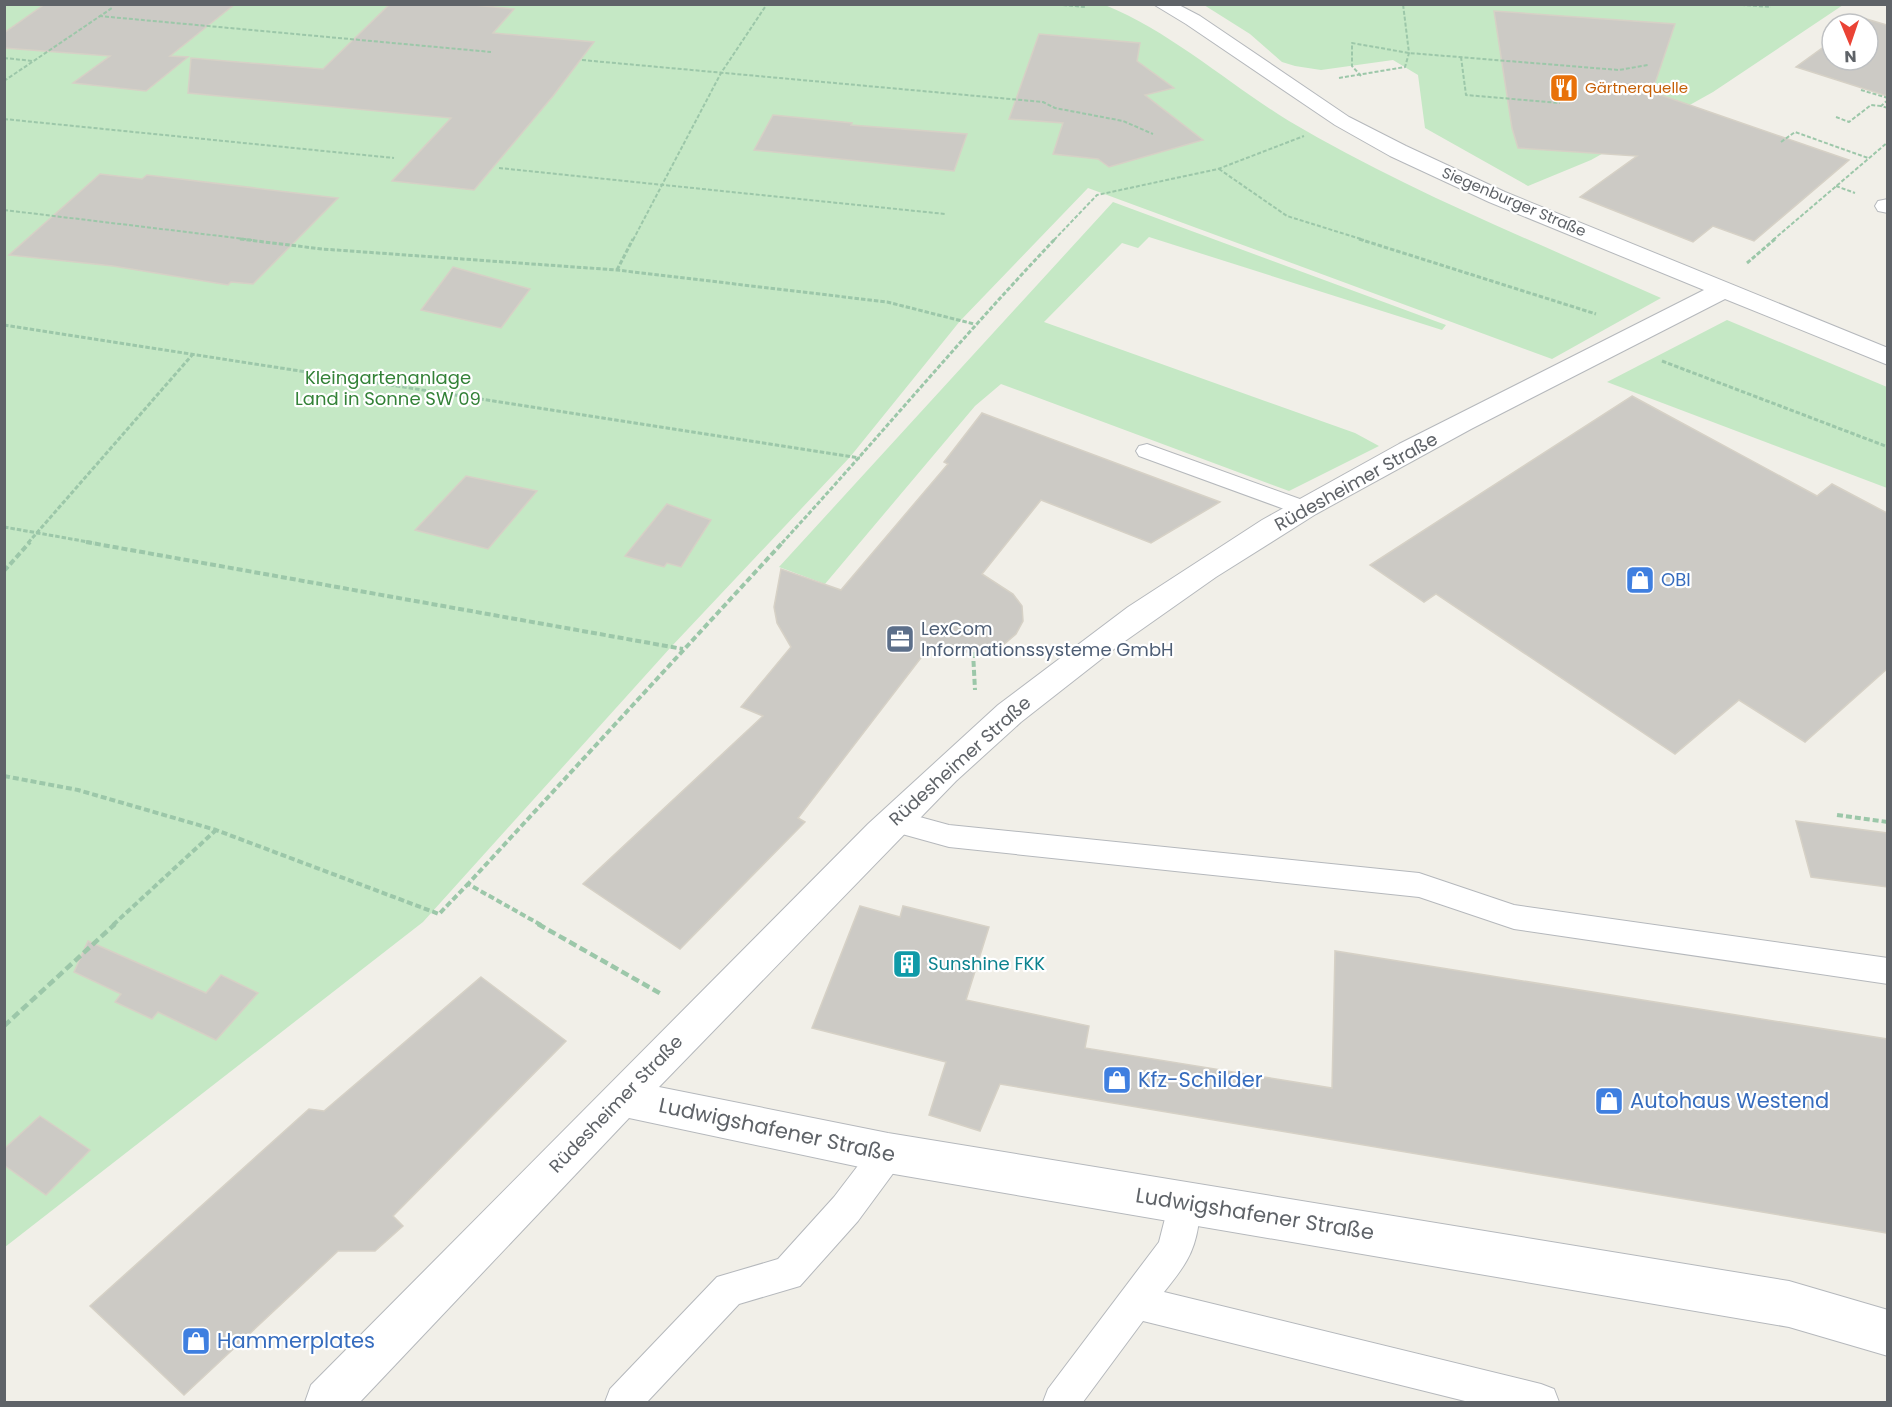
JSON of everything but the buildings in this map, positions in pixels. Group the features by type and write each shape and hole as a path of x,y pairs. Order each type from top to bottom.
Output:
{"street":[{"name":"Siegenburger Straße","path":"1162,4 1193,20 1284,84 1342,121 1398,152 1497,197 1887,357"},
{"name":"Rüdesheimer Straße","path":"328,1402 700,1016 894,820 977,741 1044,686 1183,585 1303,508 1723,290"},
{"name":"Ludwigshafener Straße","path":"622,1098 888,1154 1789,1304 1887,1334"}],"lane":[{"path":"1147,451 1303,508"},
{"path":"894,820 949,836 1419,885 1514,917 1887,971"},
{"path":"623,1402 729,1289 788,1274 846,1209 888,1154"},
{"path":"1061,1402 1174,1249 1184,1202"},
{"path":"1135,1302 1541,1402"}],"path":[{"path":"617,270 721,73 767,4"},
{"path":"1051,4 1085,8"},
{"path":"1284,84 1361,76 1405,67 1409,53 1404,4"},
{"path":"1729,4 1770,7"},
{"path":"4,81 112,8"},
{"path":"99,16 491,52"},
{"path":"1361,76 1352,66 1352,43 1409,53 1619,70 1648,65"},
{"path":"1461,57 1466,95 1560,103"},
{"path":"4,58 34,61"},
{"path":"582,60 1043,102 1055,108 1123,121 1153,134"},
{"path":"1861,90 1887,99 1881,106"},
{"path":"1836,117 1849,122 1871,105 1887,108"},
{"path":"4,119 394,158"},
{"path":"4,776 78,790 216,830 439,914 860,458 974,324 1097,195 1218,169 1342,121"},
{"path":"1781,142 1795,132 1869,158"},
{"path":"1745,264 1887,142"},
{"path":"499,168 945,214"},
{"path":"1218,169 1287,216 1646,329"},
{"path":"4,210 322,249 617,270 887,302 974,324"},
{"path":"4,325 860,458"},
{"path":"1617,344 1887,447"},
{"path":"4,571 193,353"},
{"path":"4,527 684,649"},
{"path":"1837,815 1887,822"},
{"path":"4,1026 216,830"},
{"path":"468,884 700,1016"}],"green space":[{"name":"Kleingartenanlage Land in Sonne SW 09","path":"5,5 1105,5 1130,16 1177,44 1289,121 1379,170 1472,215 1661,298 1552,359 1088,188 960,321 850,457 671,647 423,922 5,1247"},
{"path":"1204,5 1843,5 1833,12 1820,12 1820,20 1713,92 1591,160 1528,186 1425,128 1418,75 1393,60 1321,70 1295,66 1282,62 1250,34"},
{"path":"1113,202 1446,325 1442,330 1149,237 1138,248 1122,243 1044,322 1355,433 1379,446 1289,491 1001,384 975,406 825,584 779,567"},
{"path":"1727,320 1887,387 1887,488 1607,382"}],"place":[{"name":"Gärtnerquelle","path":"1564,88"},
{"name":"OBI","path":"1640,580"},
{"name":"LexCom Informationssysteme GmbH","path":"900,639"},
{"name":"Sunshine FKK","path":"907,964"},
{"name":"Kfz-Schilder","path":"1117,1080"},
{"name":"Autohaus Westend","path":"1609,1101"},
{"name":"Hammerplates","path":"196,1341"}]}
